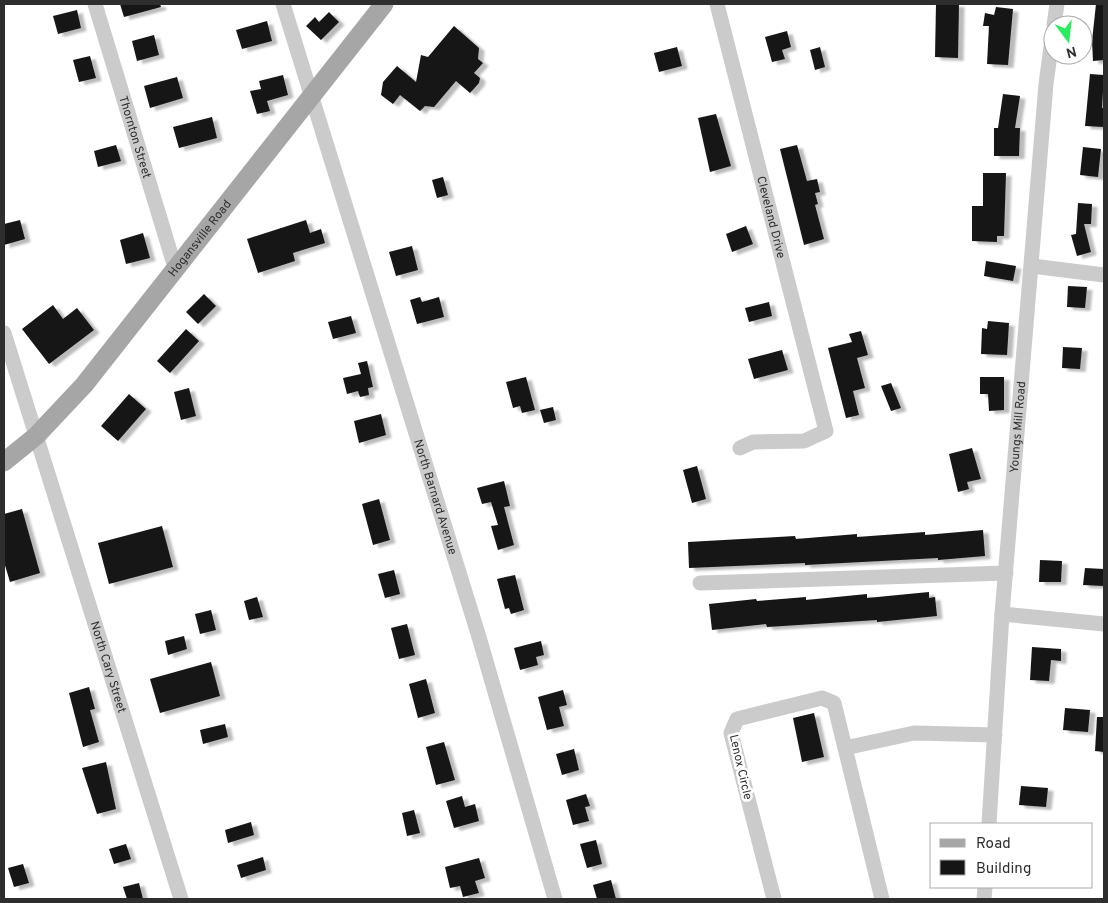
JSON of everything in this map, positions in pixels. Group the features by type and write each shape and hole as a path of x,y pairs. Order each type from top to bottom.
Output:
{"main road":[{"name":"Hogansville Road","path":"4,462 36,436 84,385 176,271 384,4"}],"street":[{"name":"Thornton Street","path":"95,4 176,271"},
{"name":"North Barnard Avenue","path":"284,4 479,637 555,899"},
{"name":"Cleveland Drive","path":"717,4 826,431 804,441 753,442 740,448"},
{"name":"Youngs Mill Road","path":"989,823 1002,614 1049,65"},
{"path":"1032,266 1104,274"},
{"name":"North Cary Street","path":"4,333 181,899"},
{"path":"700,583 1006,573"},
{"path":"1002,614 1104,624"},
{"name":"Lenox Circle","path":"774,899 731,733 738,719 822,698 834,703 882,899"},
{"path":"845,748 914,733 994,735"}],"building":[{"path":"120,4 160,4 161,7 124,17"},
{"path":"936,4 959,4 958,58 935,57"},
{"path":"1096,4 1104,4 1104,60 1093,61 1093,32"},
{"path":"996,7 1013,9 1008,65 987,64 989,26 983,26 985,13 994,15"},
{"path":"77,10 81,28 58,34 53,16"},
{"path":"329,12 339,22 321,40 306,26 315,17 319,22"},
{"path":"267,21 272,41 242,49 236,30"},
{"path":"454,26 479,48 478,59 483,63 474,73 480,78 479,83 470,93 456,81 434,107 425,106 420,111 400,95 393,104 381,95 383,82 397,66 416,82 421,55 428,57"},
{"path":"787,31 791,47 782,50 785,59 772,62 765,37"},
{"path":"154,35 159,55 137,61 132,41"},
{"path":"677,47 682,66 659,72 654,53"},
{"path":"820,47 825,67 815,70 810,50"},
{"path":"90,56 96,78 79,82 73,60"},
{"path":"1090,74 1104,75 1102,108 1104,108 1104,127 1085,126"},
{"path":"283,75 288,95 267,101 270,111 257,114 250,91 261,89 259,81"},
{"path":"177,77 183,98 150,108 144,86"},
{"path":"1003,94 1020,96 1015,128 1020,128 1019,156 994,156 994,128 998,128"},
{"path":"716,114 731,166 710,172 698,118"},
{"path":"212,117 217,138 179,148 173,127"},
{"path":"116,145 121,161 98,167 94,151"},
{"path":"797,145 807,181 817,179 820,192 815,193 818,204 815,205 824,239 804,245 780,149"},
{"path":"1083,147 1101,149 1098,177 1080,175"},
{"path":"983,173 1006,173 1004,236 997,236 997,242 972,241 972,206 983,206"},
{"path":"443,177 448,195 437,198 432,180"},
{"path":"1078,203 1092,204 1091,224 1084,224 1091,252 1077,256 1071,235 1076,234"},
{"path":"20,220 25,239 4,245 4,224"},
{"path":"306,220 310,233 321,229 325,243 293,253 295,261 258,273 247,239"},
{"path":"746,226 753,244 732,252 726,234"},
{"path":"143,233 150,258 126,264 120,240"},
{"path":"412,246 418,270 396,276 389,252"},
{"path":"986,261 1016,266 1013,281 984,276"},
{"path":"1068,286 1087,287 1085,308 1067,307"},
{"path":"204,294 216,306 198,324 186,312"},
{"path":"420,297 422,302 439,297 444,317 417,324 410,300"},
{"path":"769,302 772,316 749,322 745,308"},
{"path":"53,305 63,319 77,308 94,330 49,364 22,329"},
{"path":"351,316 356,333 333,339 328,322"},
{"path":"988,321 1009,323 1007,355 981,354 982,328 987,329"},
{"path":"186,329 199,341 170,373 157,361"},
{"path":"861,331 868,355 857,358 865,388 853,391 859,415 846,418 828,348 852,342 849,334"},
{"path":"1063,347 1082,348 1080,369 1062,368"},
{"path":"782,350 788,370 754,379 748,359"},
{"path":"367,361 373,387 368,388 369,395 360,397 358,391 347,394 343,378 361,374 358,363"},
{"path":"526,377 535,410 522,413 520,406 513,408 506,382"},
{"path":"980,377 1004,377 1004,410 989,411 988,394 980,394"},
{"path":"891,383 901,408 891,411 881,386"},
{"path":"189,388 196,416 181,420 174,392"},
{"path":"129,394 146,409 118,441 101,426"},
{"path":"553,407 556,420 544,423 540,410"},
{"path":"381,414 386,435 359,443 354,421"},
{"path":"972,448 981,479 967,482 969,489 958,492 949,454"},
{"path":"697,466 706,499 692,503 683,470"},
{"path":"504,481 510,506 504,507 514,545 498,550 491,526 498,525 491,502 482,504 477,488"},
{"path":"379,499 390,540 373,545 362,504"},
{"path":"22,509 40,573 10,582 4,562 4,514"},
{"path":"162,526 173,567 109,584 98,543"},
{"path":"983,530 985,556 938,560 938,558 805,565 805,563 689,568 688,542 795,536 796,539 857,534 857,537 925,532 925,535"},
{"path":"1040,560 1062,561 1061,582 1039,582"},
{"path":"1085,568 1104,569 1104,586 1083,585"},
{"path":"394,570 400,594 385,598 378,574"},
{"path":"515,575 524,610 511,614 509,608 505,609 497,579"},
{"path":"929,592 929,598 935,597 937,616 877,622 877,620 767,627 766,624 712,630 709,604 756,599 757,601 806,597 806,600 867,594 867,598"},
{"path":"257,597 263,617 249,620 244,601"},
{"path":"211,610 216,630 200,634 195,614"},
{"path":"407,624 415,655 399,659 391,628"},
{"path":"184,636 187,649 168,655 165,641"},
{"path":"541,641 544,655 536,657 538,665 520,670 514,648"},
{"path":"1032,647 1061,649 1061,661 1051,660 1049,681 1030,680"},
{"path":"211,662 220,696 160,713 150,679"},
{"path":"426,679 435,713 418,718 409,684"},
{"path":"89,687 95,709 90,710 99,742 83,747 69,693"},
{"path":"563,690 567,705 559,707 564,726 547,730 538,697"},
{"path":"1065,708 1090,710 1088,732 1063,730"},
{"path":"814,713 824,757 802,762 793,718"},
{"path":"1097,717 1104,717 1104,752 1095,751"},
{"path":"225,724 228,737 203,744 200,730"},
{"path":"444,742 455,780 436,785 426,747"},
{"path":"574,749 579,770 562,775 556,754"},
{"path":"106,762 116,809 97,814 82,768"},
{"path":"1021,786 1048,788 1046,807 1019,805"},
{"path":"586,794 590,806 585,807 589,821 573,825 566,800"},
{"path":"462,796 465,807 475,804 479,821 454,828 446,801"},
{"path":"414,810 420,833 407,836 402,813"},
{"path":"251,822 254,835 228,843 225,830"},
{"path":"596,840 602,864 587,868 580,844"},
{"path":"126,844 131,859 114,864 109,849"},
{"path":"263,857 266,870 241,878 237,865"},
{"path":"479,858 485,878 475,881 479,893 463,897 460,886 450,888 445,867"},
{"path":"23,864 29,883 14,887 8,868"},
{"path":"611,880 616,899 597,899 593,885"},
{"path":"139,883 143,899 127,899 123,887"}]}
